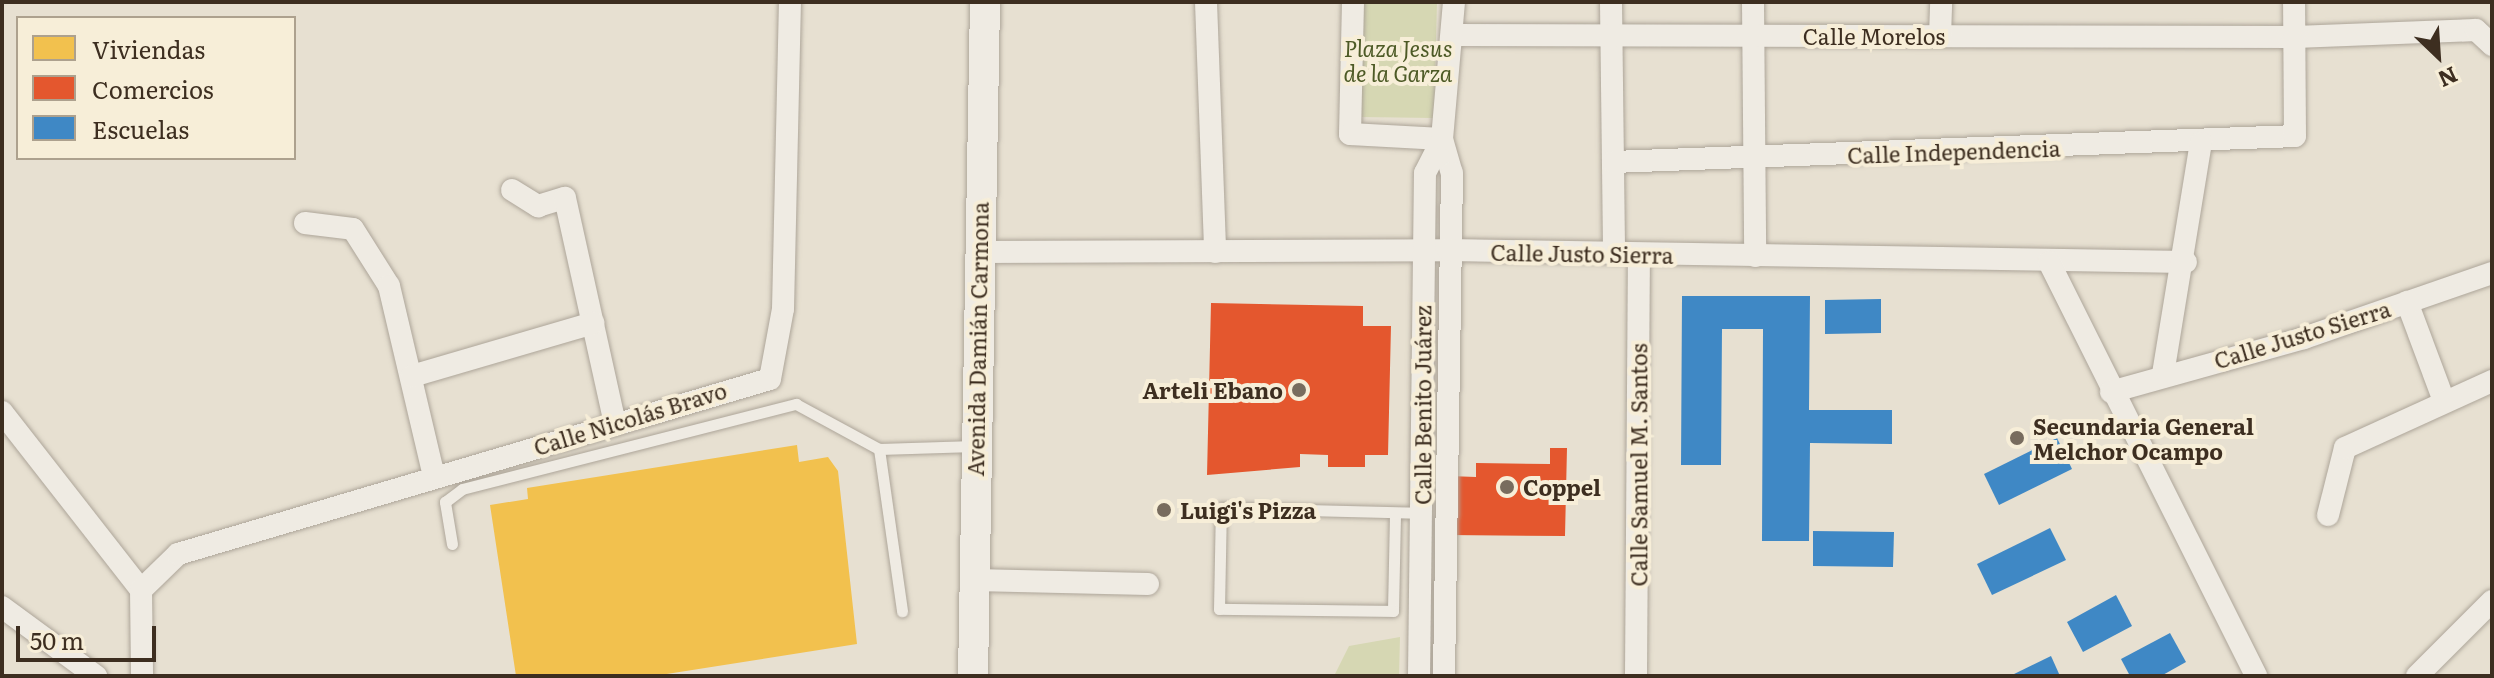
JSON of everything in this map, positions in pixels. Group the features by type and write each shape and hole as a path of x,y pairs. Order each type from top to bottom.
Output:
{"street":[{"name":"Calle Nicolás Bravo","path":"141,590 178,554 770,379 783,309 790,2"},
{"name":"Avenida Damián Carmona","path":"973,676 978,252 985,2"},
{"path":"1206,2 1215,252"},
{"path":"1353,2 1350,134 1442,139"},
{"name":"Calle Benito Juárez","path":"1419,676 1425,173 1442,139 1454,2"},
{"path":"1611,2 1614,253"},
{"path":"1753,2 1759,156 1755,256"},
{"path":"1940,36 1941,2"},
{"path":"2294,2 2295,37"},
{"name":"Calle Morelos","path":"1453,35 2295,37 2476,30 2492,45"},
{"name":"Calle Independencia","path":"1613,162 2201,143 2295,136 2295,37"},
{"name":"Calle Benito Juárez","path":"1442,139 1452,173 1448,250 1444,676"},
{"path":"2163,374 2186,262 2201,143"},
{"path":"512,190 538,206 565,198 615,423"},
{"path":"305,223 353,229 389,286 434,477"},
{"name":"Calle Justo Sierra","path":"978,252 1448,250 2186,262"},
{"name":"Calle Samuel M. Santos","path":"1636,676 1639,254"},
{"path":"2049,262 2111,392 2256,676"},
{"name":"Calle Justo Sierra","path":"2111,392 2163,374 2304,338 2492,273"},
{"path":"2407,302 2444,401"},
{"path":"412,376 593,323"},
{"path":"2328,515 2345,448 2492,381"},
{"path":"2,412 141,590 142,676"},
{"path":"974,580 1148,584"},
{"path":"2417,676 2492,601"},
{"path":"2,607 96,676"},
{"path":"1421,618 1444,619"}],"lane":[{"path":"452,544 445,502 462,489 796,404 879,449 975,446"},
{"path":"879,449 902,611"},
{"path":"1395,515 1393,611 1219,609 1221,508 1395,515 1422,513"}],"green space":[{"name":"Plaza Jesus de la Garza","path":"1362,2 1437,2 1434,118 1360,117"},
{"path":"1400,637 1399,676 1334,676 1349,646"}],"building: Viviendas":[{"path":"797,445 799,462 828,457 838,471 857,644 654,676 516,676 490,505 528,499 527,488"}],"building: Comercios":[{"name":"Arteli Ebano","path":"1211,303 1363,306 1363,326 1391,326 1388,455 1365,455 1365,467 1328,467 1328,455 1300,454 1300,467 1207,475"},
{"name":"Coppel","path":"1550,448 1567,448 1565,536 1448,535 1449,476 1476,477 1476,463 1550,464"}],"building: Escuelas":[{"path":"1682,296 1810,296 1809,410 1892,410 1892,444 1810,443 1809,541 1762,541 1763,329 1722,329 1721,465 1681,465"},
{"path":"1881,299 1881,333 1825,334 1825,300"},
{"path":"2057,438 2072,469 1999,505 1984,474"},
{"path":"2050,528 2066,560 1992,595 1977,564"},
{"path":"1813,531 1894,532 1893,567 1813,566"},
{"path":"2116,595 2132,626 2083,652 2067,622"},
{"path":"2170,633 2186,662 2161,676 2130,676 2121,659"},
{"path":"2051,656 2060,676 2010,676"}],"place":[{"name":"Arteli Ebano","path":"1299,390"},
{"name":"Secundaria General Melchor Ocampo","path":"2017,438"},
{"name":"Coppel","path":"1507,487"},
{"name":"Luigi's Pizza","path":"1164,510"}]}
